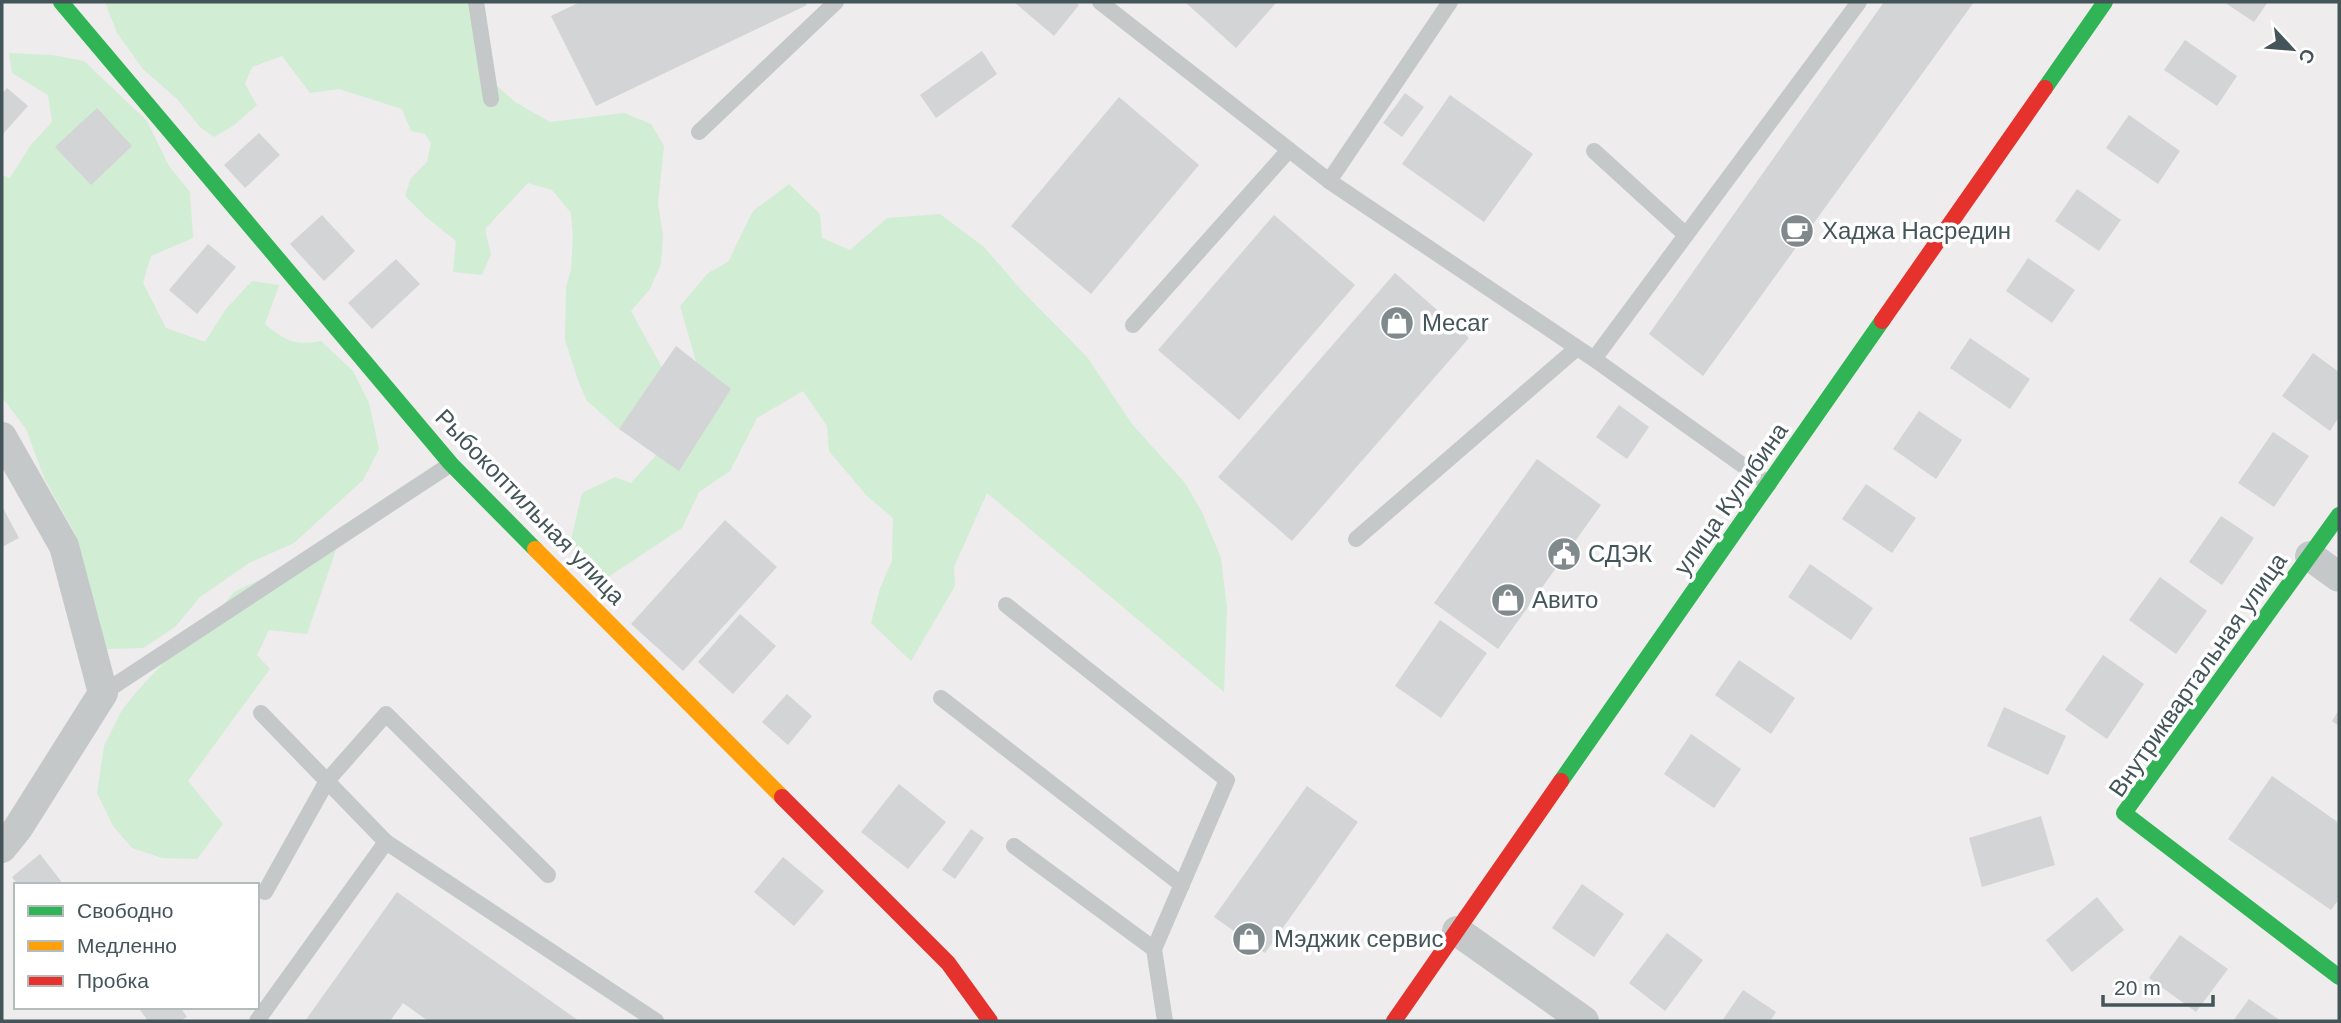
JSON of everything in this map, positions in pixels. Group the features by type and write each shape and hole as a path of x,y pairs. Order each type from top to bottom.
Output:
{"street":[{"name":"Рыбокоптильная улица","path":"61,2 451,464 948,963 990,1021"},
{"name":"улица Кулибина","path":"1394,1021 2105,2"},
{"path":"2,437 64,546 103,693 18,828 2,848"},
{"name":"Внутриквартальная улица","path":"2339,515 2124,813 2339,977"},
{"path":"2310,556 2339,577"},
{"path":"1457,931 1584,1021"}],"lane":[{"path":"476,2 491,99"},
{"path":"699,132 836,2"},
{"path":"1100,2 1329,181 1594,359 1769,484"},
{"path":"1329,181 1450,2"},
{"path":"1594,359 1859,2"},
{"path":"1133,325 1289,150"},
{"path":"1594,151 1686,235"},
{"path":"1356,539 1577,348"},
{"path":"103,693 451,464"},
{"path":"1006,605 1227,780 1154,949 1165,1021"},
{"path":"942,698 1182,885"},
{"path":"261,713 386,842 656,1021"},
{"path":"265,892 327,781 386,714 548,876"},
{"path":"257,1021 386,842"},
{"path":"1014,846 1154,949"}],"green space":[{"path":"105,2 471,2 480,71 515,102 550,122 624,113 651,124 664,146 658,203 663,236 661,264 650,289 631,311 673,388 651,429 619,429 587,401 579,383 565,340 566,287 571,270 573,238 571,213 552,190 528,183 485,229 491,254 482,275 453,272 456,241 405,196 411,178 427,162 431,143 425,134 411,131 402,109 339,89 310,93 282,56 252,67 245,84 257,105 233,126 214,137 200,127 178,100 143,69 117,33"},
{"path":"9,53 52,55 84,61 147,121 169,166 190,192 193,238 151,256 143,283 166,328 205,342 226,309 252,281 279,285 265,324 290,341 321,341 353,371 369,403 379,449 363,480 294,543 249,563 200,597 175,627 143,648 106,649 83,574 74,532 44,478 26,429 2,397 2,175 10,178 30,146 52,122 48,95 12,73"},
{"path":"789,184 820,214 822,238 850,250 887,218 940,214 984,247 1023,292 1087,357 1132,424 1185,483 1202,512 1221,558 1227,608 1224,692 987,493 954,567 955,586 911,661 871,623 880,588 892,561 893,518 867,496 829,451 827,426 803,391 757,418 730,471 699,492 682,528 599,583 570,544 582,493 615,477 631,483 707,399 680,306 708,273 728,262 753,211"},
{"path":"337,547 307,634 269,630 257,655 270,669 188,781 223,824 197,859 162,858 132,848 113,826 97,793 104,746 122,710 170,656 202,631 234,592"}],"building":[{"path":"580,2 805,2 807,5 596,106 551,16"},
{"path":"1014,2 1075,2 1079,5 1054,36"},
{"path":"1185,2 1277,2 1236,48"},
{"path":"1884,2 1974,2 1703,376 1649,334"},
{"path":"2224,2 2268,2 2254,22"},
{"path":"2185,40 2237,76 2217,106 2164,70"},
{"path":"982,51 997,74 936,118 920,95"},
{"path":"7,88 28,106 2,135 2,94"},
{"path":"1405,93 1424,107 1402,137 1383,123"},
{"path":"1450,95 1533,154 1484,222 1402,164"},
{"path":"1119,97 1199,165 1091,294 1011,226"},
{"path":"97,108 132,146 91,185 55,147"},
{"path":"2129,115 2180,151 2158,184 2106,148"},
{"path":"259,133 280,155 245,188 224,165"},
{"path":"2077,189 2121,220 2099,251 2055,221"},
{"path":"322,215 355,251 324,281 290,244"},
{"path":"1274,215 1355,285 1239,420 1158,350"},
{"path":"208,244 236,267 197,314 169,290"},
{"path":"2028,258 2075,290 2052,323 2006,291"},
{"path":"396,259 420,284 372,329 348,303"},
{"path":"1395,273 1469,338 1292,541 1218,477"},
{"path":"1970,338 2030,379 2010,409 1950,368"},
{"path":"676,346 731,389 679,471 619,429"},
{"path":"2313,353 2339,372 2339,417 2330,431 2282,396"},
{"path":"1619,405 1649,427 1627,459 1596,437"},
{"path":"1919,411 1962,440 1936,479 1893,449"},
{"path":"2273,432 2309,456 2274,507 2238,483"},
{"path":"1537,459 1601,505 1498,649 1434,603"},
{"path":"1866,484 1916,518 1892,553 1842,519"},
{"path":"2,506 19,538 2,547"},
{"path":"2221,516 2254,538 2222,585 2189,562"},
{"path":"725,520 777,567 683,671 631,624"},
{"path":"1810,564 1873,608 1851,640 1788,597"},
{"path":"2160,577 2207,611 2176,654 2129,620"},
{"path":"740,614 776,646 733,694 698,662"},
{"path":"1440,620 1487,653 1441,718 1395,686"},
{"path":"2103,655 2144,684 2107,739 2065,710"},
{"path":"1739,660 1795,698 1771,734 1715,695"},
{"path":"787,694 812,716 788,745 762,722"},
{"path":"2004,707 2066,736 2048,775 1987,746"},
{"path":"2339,710 2339,726 2332,721"},
{"path":"1691,734 1741,769 1714,808 1664,774"},
{"path":"2272,776 2339,823 2339,899 2331,910 2228,839"},
{"path":"899,784 946,822 908,869 861,832"},
{"path":"1307,786 1358,822 1265,953 1214,917"},
{"path":"2041,816 2055,865 1982,887 1969,838"},
{"path":"971,829 984,838 955,879 942,870"},
{"path":"40,854 62,883 16,883 12,877"},
{"path":"783,857 824,891 794,926 754,892"},
{"path":"1582,884 1624,914 1594,957 1552,928"},
{"path":"397,892 579,1021 428,1021 403,1003 390,1021 305,1021"},
{"path":"2097,897 2124,930 2072,972 2046,940"},
{"path":"1667,933 1703,960 1665,1011 1629,983"},
{"path":"2180,935 2228,969 2196,1012 2149,978"},
{"path":"1743,990 1776,1012 1770,1021 1722,1021"},
{"path":"2249,999 2281,1021 2233,1021"},
{"path":"139,1009 181,1009 187,1017 180,1021 148,1021"}],"traffic: fast":[{"path":"61,2 451,464 535,549"},
{"path":"2045,88 2105,2"},
{"path":"1561,781 1882,321"},
{"path":"2339,515 2124,813 2339,977"}],"traffic: slow":[{"path":"535,549 782,797"}],"traffic: jam":[{"path":"1882,321 2045,88"},
{"path":"1394,1021 1561,781"},
{"path":"782,797 948,963 990,1021"}],"place":[{"name":"Хаджа Насредин","path":"1797,231"},
{"name":"Mecar","path":"1397,323"},
{"name":"СДЭК","path":"1564,554"},
{"name":"Авито","path":"1508,600"},
{"name":"Мэджик сервис","path":"1249,939"}]}
